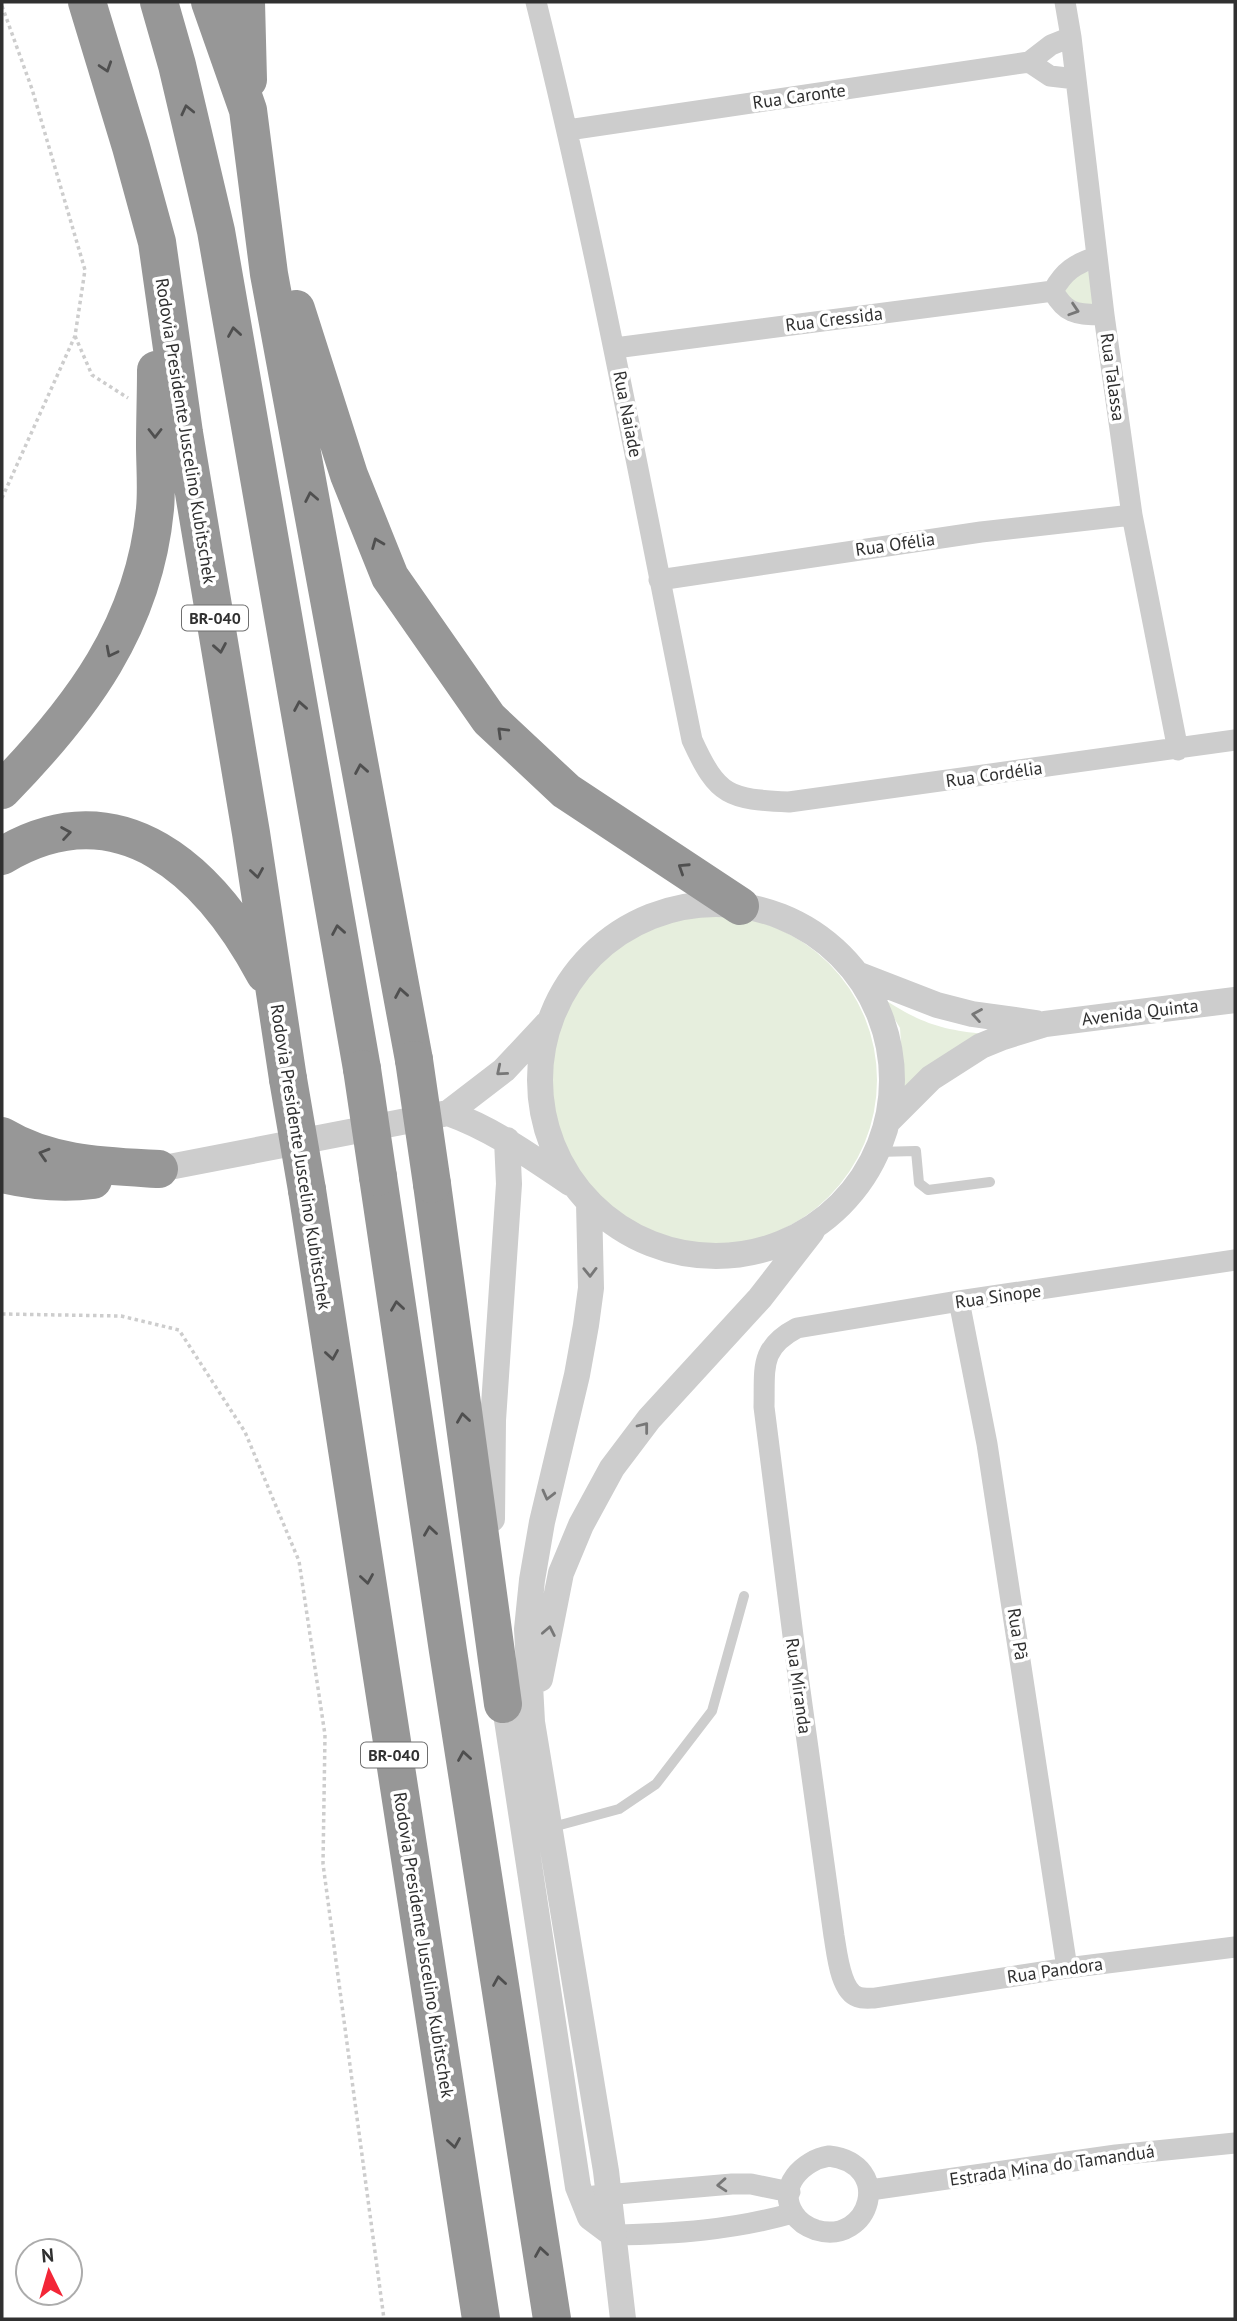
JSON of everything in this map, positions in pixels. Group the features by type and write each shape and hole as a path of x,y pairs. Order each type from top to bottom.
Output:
{"highway":[{"name":"Rodovia Presidente Juscelino Kubitschek","path":"87,2 157,242 184,433 276,993 481,2319"},
{"path":"159,2 177,65 216,231 362,1069 448,1651 552,2319"},
{"path":"211,2 248,110"},
{"path":"246,2 248,110 269,274 414,1060 518,1713"},
{"path":"252,148 268,217 349,475 390,577 489,719 528,758 566,791 740,906"},
{"path":"2,790 41,749 95,680 110,656 139,590 149,551 155,508 157,242"},
{"path":"2,856 38,839 68,832 97,830 151,846 182,866 209,890 233,919 276,993"},
{"path":"2,1136 17,1145 67,1161 100,1166 159,1169"},
{"path":"2,1174 55,1182 86,1181 159,1169"}],"street":[{"name":"Rua Naiade","path":"536,2 568,130 615,348 692,740 705,769 724,791 753,800"},
{"name":"Rua Talassa","path":"1065,2 1132,515 1178,750"},
{"name":"Rua Caronte","path":"568,130 1030,62 1042,50 1071,37"},
{"path":"1030,62 1049,76 1076,79"},
{"path":"1097,257 1068,269 1060,277 1054,291 1061,305 1069,310 1079,314 1104,315"},
{"name":"Rua Cressida","path":"615,348 1054,291"},
{"name":"Rua Ofélia","path":"659,580 981,532 1132,515"},
{"name":"Rua Cordélia","path":"753,800 789,802 1235,740"},
{"path":"448,1113 478,1124 507,1140 583,1195 629,1233 676,1251 725,1255 774,1246 818,1223 842,1203 862,1179 877,1152 887,1122 892,1071 882,1020 857,974 825,941 785,918 740,906 692,905 645,919 624,931 603,944 570,980 548,1023 540,1061 540,1100 548,1138 565,1173 583,1195 590,1288 577,1375 542,1522 532,1580 518,1713 549,1828 608,2195 623,2319"},
{"name":"Avenida Quinta","path":"857,974 937,1005 972,1014 1045,1024"},
{"name":"Avenida Quinta","path":"887,1122 931,1078 981,1046 1045,1024 1235,1000"},
{"path":"159,1169 448,1113 504,1070 548,1023"},
{"path":"507,1140 509,1184 493,1420 492,1527 582,2197 590,2217 614,2235 682,2233 768,2220 791,2202 793,2181 807,2162 829,2156 851,2162 860,2169 870,2190 863,2213 845,2229 834,2232 810,2228 791,2202 751,2184 582,2197"},
{"path":"518,1713 561,1573 612,1468 649,1419 760,1298 818,1223"},
{"name":"Rua Sinope","path":"769,1350 778,1338 810,1325 1235,1261"},
{"name":"Rua Pã","path":"959,1301 992,1469 1067,1968"},
{"name":"Rua Miranda","path":"769,1350 764,1407 834,1937 842,1976 849,1990 857,1997 875,1998"},
{"name":"Rua Pandora","path":"875,1998 1067,1968 1235,1947"},
{"name":"Estrada Mina do Tamanduá","path":"870,2190 1116,2155 1235,2143"}],"lane":[{"path":"877,1152 916,1151 919,1183 928,1190 990,1182"},
{"path":"549,1828 619,1810 656,1784 712,1711 744,1596"}],"path":[{"path":"2,6 32,89 85,270 75,336 2,498"},
{"path":"75,336 92,375 155,416"},
{"path":"2,1314 121,1316 178,1329 245,1432 299,1561 325,1735 323,1864 384,2319"}],"green space":[{"path":"1078,270 1091,272 1095,305 1076,309 1061,289"},
{"path":"712,915 744,919 775,928 803,943 828,964 849,989 864,1017 873,1048 877,1080 873,1112 864,1143 849,1171 828,1196 803,1217 775,1232 744,1241 712,1245 680,1241 649,1232 621,1217 596,1196 575,1171 560,1143 551,1112 547,1080 551,1048 560,1017 575,989 596,964 621,943 649,928 680,919"},
{"path":"882,998 931,1024 985,1034 897,1099 902,1058 900,1028"}]}
